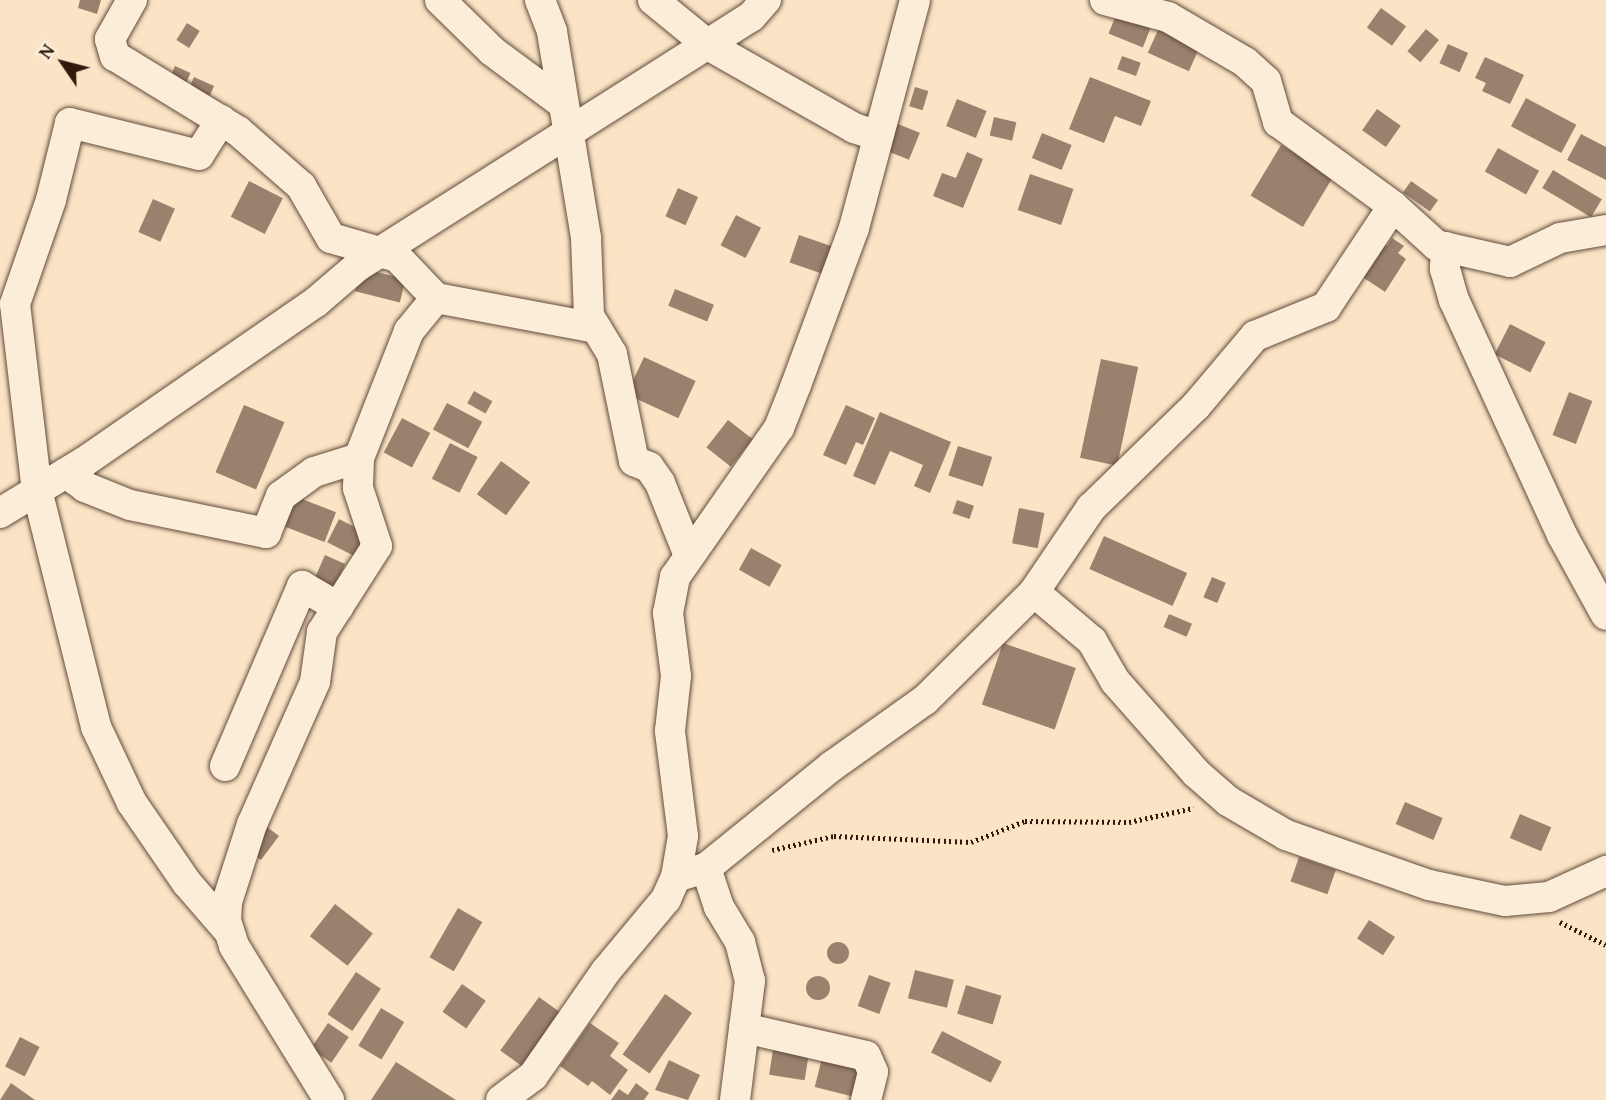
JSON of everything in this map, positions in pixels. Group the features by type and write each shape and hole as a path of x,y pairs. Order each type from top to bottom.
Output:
{"street":[{"path":"132,0 110,39 110,50 146,78 220,120 295,180 331,238 384,251 397,257 436,298 596,328"},
{"path":"440,0 492,51 562,103"},
{"path":"540,0 552,32 589,260 587,307 612,354 634,461 649,467 660,483 688,553"},
{"path":"653,0 708,45 853,128 878,136"},
{"path":"0,513 66,473 384,251 751,17 766,0"},
{"path":"506,1099 533,1076 606,971 666,899 676,877 683,836 670,732 677,676 668,613 675,577 688,553 779,428 854,228 915,0"},
{"path":"1105,0 1168,17 1245,62 1266,81 1278,122 1393,206 1436,245 1510,262 1560,238 1606,230"},
{"path":"220,120 199,155 70,123 51,200 15,304 37,490 96,727 132,803 187,883 227,929 270,1008 329,1100"},
{"path":"676,877 716,858 832,766 913,712 1034,592 1091,508 1196,406 1255,336 1326,307 1393,206"},
{"path":"1446,247 1445,269 1454,300 1562,535 1606,615"},
{"path":"227,929 227,902 239,860 315,682 322,632 377,545 358,488 359,458 410,331 436,298"},
{"path":"66,473 85,487 130,505 266,533 281,496 314,472 359,458"},
{"path":"226,766 302,586 338,607"},
{"path":"1034,592 1091,641 1115,681 1196,773 1228,801 1286,835 1429,885 1505,901 1549,897 1606,871"},
{"path":"716,858 719,908 740,942 750,981 735,1100"},
{"path":"744,1028 866,1056 873,1072 866,1100"}],"path":[{"path":"716,858 783,850 834,836 971,842 1025,821 1129,822 1228,801"}],"building":[{"path":"80,0 101,0 97,14 78,8"},
{"path":"1381,8 1406,26 1392,46 1367,27"},
{"path":"1116,15 1150,29 1143,47 1109,34"},
{"path":"187,23 200,31 189,48 176,40"},
{"path":"1426,29 1439,40 1420,62 1407,51"},
{"path":"1158,30 1199,48 1189,71 1148,53"},
{"path":"1448,44 1468,53 1460,72 1439,63"},
{"path":"1122,56 1141,63 1136,76 1117,69"},
{"path":"1485,57 1524,75 1510,104 1482,91 1486,83 1475,78"},
{"path":"175,66 191,73 182,92 166,85"},
{"path":"194,77 214,86 206,103 186,94"},
{"path":"1090,77 1151,101 1141,126 1115,116 1104,143 1069,129"},
{"path":"915,87 928,91 923,110 909,106"},
{"path":"1526,98 1576,125 1561,153 1511,126"},
{"path":"957,99 987,111 976,138 946,126"},
{"path":"1377,109 1401,126 1386,147 1362,130"},
{"path":"994,117 1016,122 1012,141 990,136"},
{"path":"893,122 920,133 909,160 882,149"},
{"path":"1042,133 1072,145 1062,170 1032,158"},
{"path":"1581,134 1606,147 1606,180 1567,160"},
{"path":"1281,145 1333,176 1303,227 1251,196"},
{"path":"1498,148 1539,171 1526,194 1485,172"},
{"path":"967,152 983,159 963,208 933,196 942,173 956,178"},
{"path":"1553,170 1602,199 1591,217 1542,188"},
{"path":"1030,174 1073,189 1061,225 1018,210"},
{"path":"249,181 283,198 265,234 231,217"},
{"path":"1411,181 1438,200 1430,211 1403,192"},
{"path":"678,188 698,197 685,225 665,216"},
{"path":"153,199 175,209 160,242 138,232"},
{"path":"736,215 761,228 746,258 721,245"},
{"path":"799,235 834,247 825,274 790,262"},
{"path":"1392,238 1404,246 1398,253 1406,259 1385,292 1358,274 1379,241 1387,246"},
{"path":"361,268 406,279 400,302 355,291"},
{"path":"675,289 714,305 707,321 668,306"},
{"path":"1510,324 1546,342 1530,372 1495,354"},
{"path":"644,357 696,381 678,418 627,394"},
{"path":"1101,359 1138,367 1117,466 1080,458"},
{"path":"474,391 492,401 486,413 467,403"},
{"path":"1569,392 1592,401 1576,444 1553,435"},
{"path":"447,403 482,422 468,448 433,429"},
{"path":"244,405 285,422 256,489 215,472"},
{"path":"846,405 875,418 863,445 856,442 846,465 823,455"},
{"path":"880,412 951,442 930,493 914,486 923,465 890,451 875,485 853,476"},
{"path":"402,418 430,433 412,467 384,452"},
{"path":"728,420 752,439 731,467 706,448"},
{"path":"450,443 478,457 459,493 432,479"},
{"path":"958,446 992,457 983,487 948,475"},
{"path":"501,461 530,482 506,515 477,494"},
{"path":"294,496 336,512 325,542 283,526"},
{"path":"957,500 974,506 969,519 952,513"},
{"path":"1019,508 1045,513 1038,548 1012,543"},
{"path":"339,519 373,536 361,559 327,542"},
{"path":"1104,536 1187,573 1172,606 1089,569"},
{"path":"751,548 782,565 769,587 739,570"},
{"path":"325,555 345,564 334,590 314,581"},
{"path":"1212,577 1226,583 1217,603 1203,597"},
{"path":"1169,614 1192,624 1187,637 1164,627"},
{"path":"1003,643 1076,668 1055,730 982,704"},
{"path":"1405,802 1443,818 1433,840 1396,824"},
{"path":"1520,814 1551,827 1541,851 1510,838"},
{"path":"263,824 279,836 261,860 245,848"},
{"path":"1299,857 1336,870 1327,894 1291,882"},
{"path":"335,904 373,934 348,966 310,936"},
{"path":"458,908 482,922 454,971 430,957"},
{"path":"1369,920 1395,937 1383,955 1357,938"},
{"path":"838,942 846,945 849,953 846,961 838,964 830,961 827,953 830,945"},
{"path":"915,970 954,980 947,1008 908,998"},
{"path":"356,972 381,989 352,1031 327,1014"},
{"path":"869,975 891,983 879,1014 858,1006"},
{"path":"818,976 826,980 830,988 826,996 818,1000 810,996 806,988 810,980"},
{"path":"462,984 486,1001 466,1028 442,1012"},
{"path":"966,985 1001,996 993,1025 957,1014"},
{"path":"665,994 692,1013 650,1074 623,1055"},
{"path":"539,997 565,1016 526,1069 500,1050"},
{"path":"381,1008 404,1022 381,1060 358,1046"},
{"path":"328,1023 349,1037 331,1063 311,1049"},
{"path":"590,1023 619,1043 610,1056 628,1070 610,1095 592,1081 588,1086 560,1066"},
{"path":"942,1031 1002,1061 991,1083 931,1052"},
{"path":"20,1037 40,1047 25,1076 5,1066"},
{"path":"773,1050 809,1056 805,1080 769,1075"},
{"path":"822,1058 859,1067 852,1096 815,1087"},
{"path":"669,1060 700,1075 688,1100 655,1090"},
{"path":"396,1062 456,1100 371,1100"},
{"path":"11,1083 35,1100 0,1100"},
{"path":"636,1083 649,1093 644,1100 611,1100 619,1089 628,1095"}]}
